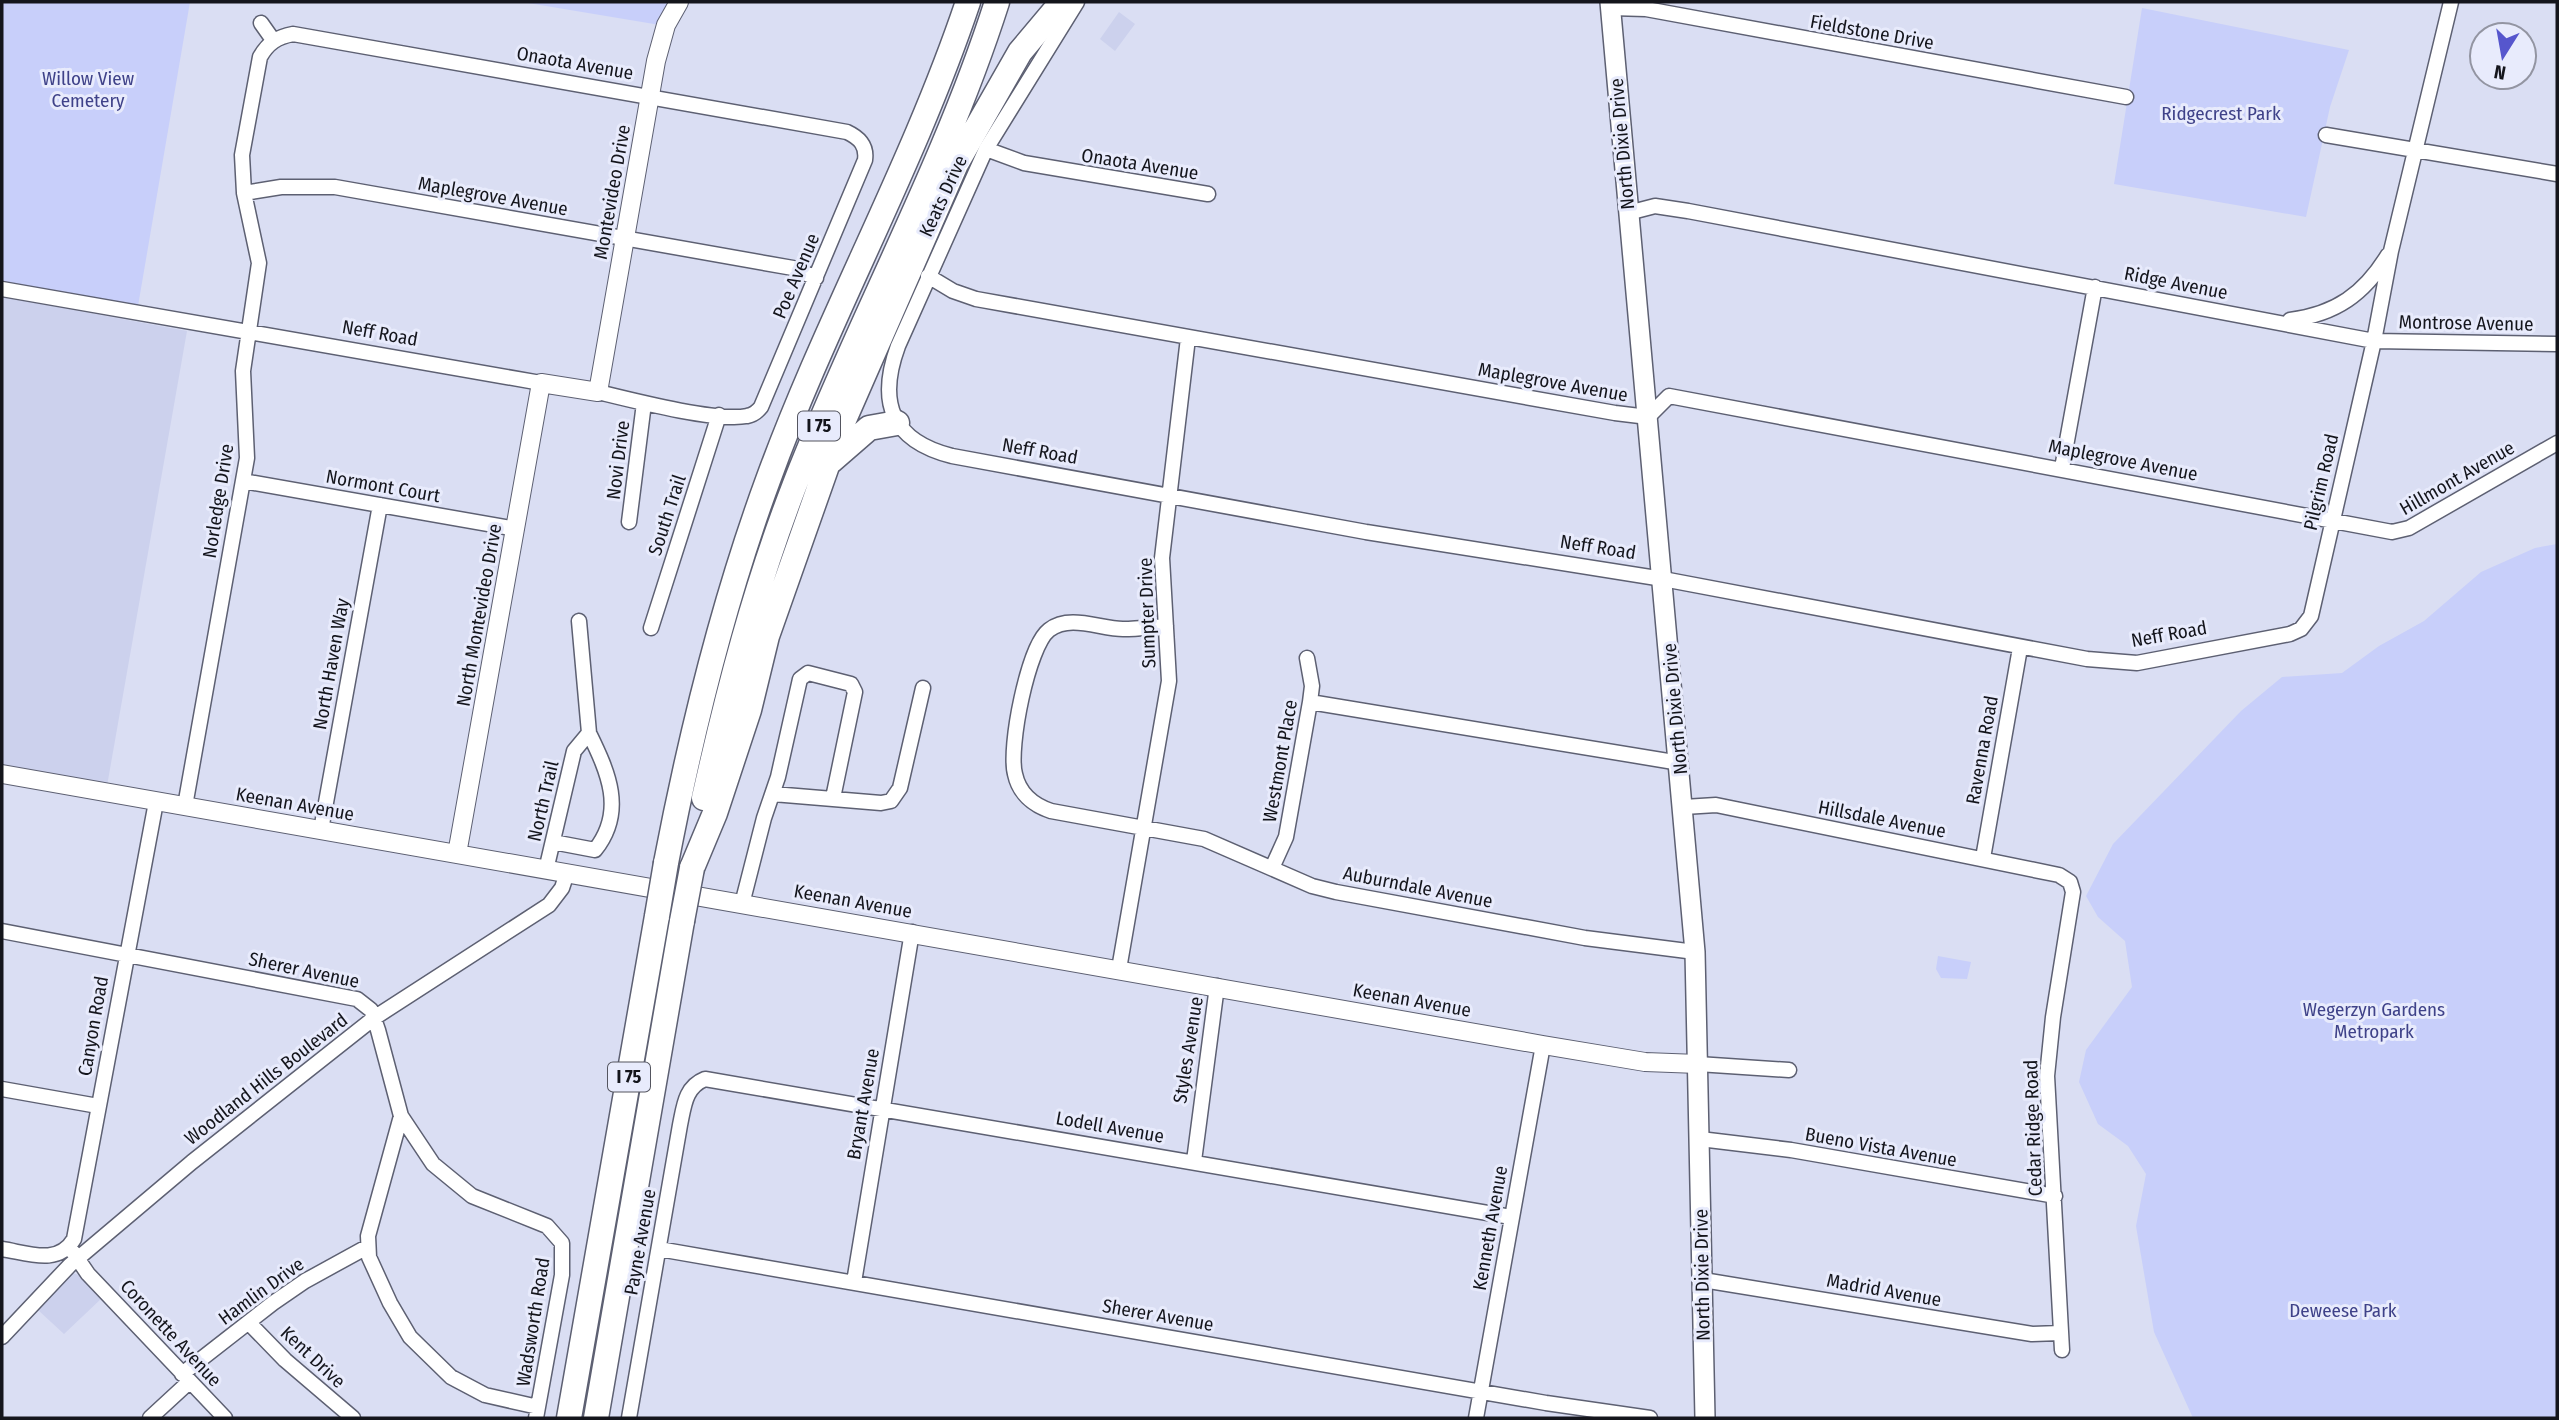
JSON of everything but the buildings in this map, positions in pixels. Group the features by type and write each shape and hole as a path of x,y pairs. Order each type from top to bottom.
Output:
{"highway":[{"name":"I 75","path":"569,1418 688,748 712,653 768,479 910,155 968,2"},
{"name":"I 75","path":"596,1418 682,921 736,659 770,552 826,409 939,156 997,2"},
{"path":"692,868 715,813 749,710 767,636 826,466 956,164 1020,52 1062,2"},
{"path":"826,466 855,437 869,428 897,423"}],"main road":[{"name":"North Dixie Drive","path":"1612,4 1628,213 1684,807 1695,952 1705,1418"}],"street":[{"name":"Montevideo Drive","path":"597,392 650,96 666,25 679,2"},
{"name":"Keats Drive","path":"897,423 889,392 894,358 928,276 986,149 1077,2"},
{"path":"2374,341 2391,251 2451,2"},
{"name":"Fieldstone Drive","path":"1612,4 2126,97"},
{"path":"261,23 273,40"},
{"name":"Onaota Avenue","path":"273,40 293,34 650,96 847,132 864,147"},
{"name":"Norledge Drive","path":"185,806 243,481 248,432 243,371 259,262 244,193 242,155 260,57 273,40"},
{"path":"2326,135 2557,174"},
{"name":"Poe Avenue","path":"752,415 761,407 816,278 865,160 864,147"},
{"name":"Onaota Avenue","path":"986,149 1024,163 1208,194"},
{"name":"Maplegrove Avenue","path":"244,193 281,187 335,187 793,268 816,278"},
{"name":"Ridge Avenue","path":"1628,213 1655,206 1688,211 2374,341"},
{"path":"2269,320 2304,318 2339,307 2366,287 2391,251"},
{"name":"Maplegrove Avenue","path":"928,276 953,291 976,299 1188,338 1648,417 1669,396 2332,520"},
{"path":"2062,468 2095,287"},
{"name":"Neff Road","path":"2,289 597,392 644,403 719,415 752,415"},
{"name":"Sumpter Drive","path":"1119,969 1169,681 1162,566 1188,338"},
{"name":"Montrose Avenue","path":"2374,341 2557,344"},
{"name":"Pilgrim Road","path":"2301,629 2311,616 2374,341"},
{"name":"North Montevideo Drive","path":"457,854 541,383"},
{"name":"Novi Drive","path":"629,522 644,403"},
{"name":"South Trail","path":"651,628 719,415"},
{"name":"Neff Road","path":"897,423 912,441 930,451 1366,532 1663,579 2087,659 2137,663 2301,629"},
{"name":"Hillmont Avenue","path":"2332,520 2392,532 2402,531 2557,443"},
{"name":"Normont Court","path":"243,481 516,529"},
{"name":"North Haven Way","path":"321,830 380,505"},
{"path":"553,842 595,850 605,837 612,796 610,776 589,733 579,621"},
{"name":"Auburndale Avenue","path":"1166,626 1122,629 1073,622 1049,630 1041,637 1031,658 1014,749 1017,782 1024,793 1042,808 1204,839 1312,886 1336,892 1585,938 1695,952"},
{"name":"Ravenna Road","path":"1983,858 2020,648"},
{"name":"Westmont Place","path":"1272,868 1286,837 1310,702 1312,686 1307,658"},
{"path":"742,904 773,794 800,680 808,673 851,684 855,692 833,797"},
{"path":"773,794 881,803 896,796 911,750 923,688"},
{"path":"1310,702 1680,763"},
{"name":"North Trail","path":"546,870 574,751 589,733"},
{"name":"Keenan Avenue","path":"2,774 1543,1045 1645,1062 1698,1064"},
{"name":"Canyon Road","path":"65,1256 76,1232 156,802"},
{"name":"Hillsdale Avenue","path":"1684,807 1716,805 1983,858 2059,875 2070,882"},
{"name":"Woodland Hills Boulevard","path":"2,1336 65,1256 192,1162 373,1018 549,905 562,888 567,873"},
{"name":"Cedar Ridge Road","path":"2062,1350 2048,1055 2073,892 2070,882"},
{"name":"Sherer Avenue","path":"2,931 357,999 365,1003 373,1018"},
{"name":"Bryant Avenue","path":"854,1282 912,932"},
{"name":"Styles Avenue","path":"1194,1161 1204,1068 1217,986"},
{"path":"373,1018 384,1048 401,1116 367,1247 400,1322 431,1361 451,1377 485,1395 537,1412"},
{"name":"Kenneth Avenue","path":"1476,1418 1543,1045"},
{"path":"1698,1064 1789,1070"},
{"name":"Lodell Avenue","path":"702,1080 716,1079 1511,1217"},
{"name":"Payne Avenue","path":"629,1418 682,1114 691,1088 702,1080"},
{"path":"2,1089 99,1106"},
{"name":"Wadsworth Road","path":"401,1116 418,1145 448,1179 472,1196 547,1226 557,1234 564,1250 562,1275 537,1412"},
{"name":"Bueno Vista Avenue","path":"1700,1139 1791,1150 2055,1196"},
{"name":"Hamlin Drive","path":"150,1418 185,1378 249,1322 305,1281 367,1247"},
{"path":"2,1249 65,1256"},
{"name":"Sherer Avenue","path":"659,1249 1546,1403 1650,1418"},
{"name":"Coronette Avenue","path":"65,1256 89,1274 225,1418"},
{"name":"Madrid Avenue","path":"1703,1280 2032,1334 2060,1333"},
{"name":"Kent Drive","path":"249,1322 285,1360 353,1418"}],"shaded area":[{"path":"1119,12 1135,24 1115,51 1100,39"},
{"path":"2,297 187,331 107,786 2,768"},
{"path":"73,1273 82,1276 102,1298 64,1334 38,1310"}],"green space":[{"name":"Willow View Cemetery","path":"2,2 190,2 138,306 2,283"},
{"path":"522,2 672,2 660,25"},
{"name":"Ridgecrest Park","path":"2142,8 2349,50 2330,107 2306,217 2114,184"},
{"path":"2557,544 2557,1418 2193,1418 2154,1332 2136,1226 2146,1174 2128,1146 2098,1124 2079,1082 2086,1050 2132,987 2125,941 2098,917 2086,896 2113,844 2241,711 2282,677 2342,673 2379,646 2424,621 2481,572 2535,548"},
{"path":"1938,956 1971,962 1967,979 1941,978 1936,969"}],"park label":[{"name":"Wegerzyn Gardens Metropark","path":"2374,1020"},
{"name":"Deweese Park","path":"2343,1310"}]}
